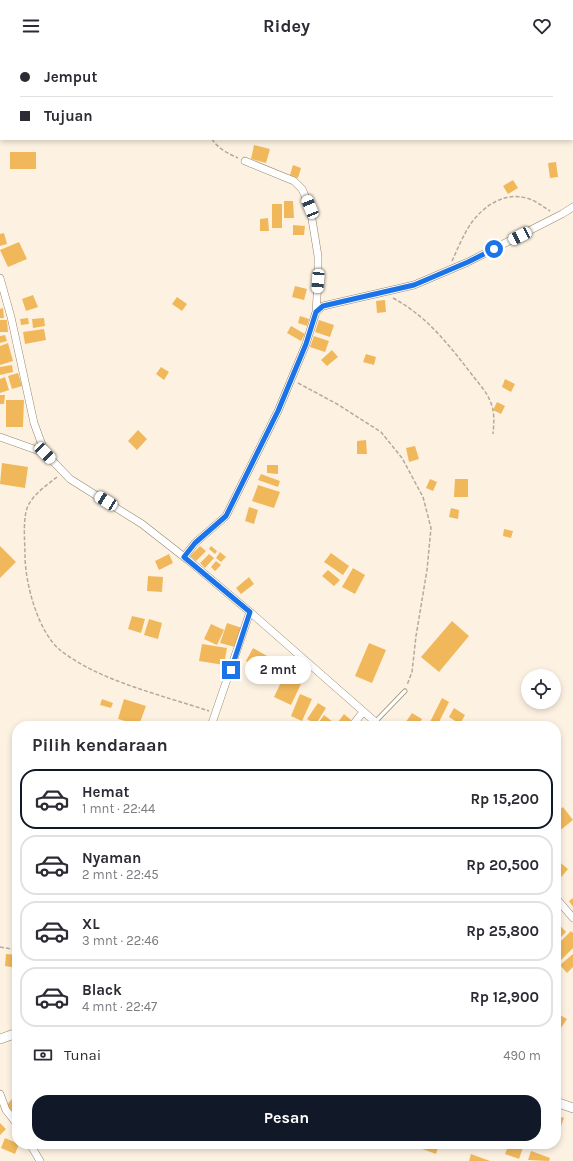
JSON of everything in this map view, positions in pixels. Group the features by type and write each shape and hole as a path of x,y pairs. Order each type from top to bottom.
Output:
{"street":[{"path":"184,557 195,543 226,516 278,411 306,344 316,312 318,256 310,207 302,189 294,181 245,160"},
{"path":"316,312 323,306 414,285 468,262 573,207"},
{"path":"0,278 11,317 34,423 45,453 70,479 142,524 184,557 250,612 374,721"},
{"path":"0,437 45,453"},
{"path":"213,721 250,612"},
{"path":"356,721 363,712"},
{"path":"561,904 573,918"},
{"path":"0,1040 12,1035"},
{"path":"0,1094 6,1110 12,1118"},
{"path":"561,1103 573,1107"},
{"path":"33,1149 40,1161"}],"lane":[{"path":"380,721 405,691"}],"path":[{"path":"213,140 228,154 245,160"},
{"path":"446,271 472,222 485,209 498,200 514,196 526,198 536,202 558,216"},
{"path":"382,292 409,307 430,325 455,351 490,401 494,417 493,434"},
{"path":"291,379 336,404 381,432 402,458 423,497 431,528 427,570 416,636 412,672 405,691"},
{"path":"63,472 39,492 28,505 24,526 25,564 30,596 43,628 59,649 87,668 126,684 216,713"},
{"path":"0,948 12,949"}],"building":[{"path":"254,145 270,149 266,163 251,159"},
{"path":"10,152 36,152 36,169 10,169"},
{"path":"556,162 558,177 550,178 548,163"},
{"path":"293,165 301,168 298,178 290,175"},
{"path":"513,180 518,188 508,194 503,186"},
{"path":"284,201 293,201 294,218 284,218"},
{"path":"272,204 282,204 282,228 272,228"},
{"path":"268,218 269,231 260,231 260,219"},
{"path":"293,225 305,226 304,235 293,235"},
{"path":"4,233 7,244 0,246 0,234"},
{"path":"19,242 27,259 8,267 0,250"},
{"path":"295,286 307,289 304,300 292,297"},
{"path":"33,295 38,307 26,311 22,299"},
{"path":"177,297 187,304 182,311 172,304"},
{"path":"385,300 386,312 377,313 376,301"},
{"path":"3,308 4,318 0,318 0,309"},
{"path":"300,316 309,319 307,326 298,323"},
{"path":"28,318 29,324 21,325 20,319"},
{"path":"44,318 45,326 33,328 32,319"},
{"path":"0,320 7,320 8,332 0,332"},
{"path":"319,320 334,325 330,337 315,332"},
{"path":"291,326 305,334 301,341 287,333"},
{"path":"44,329 46,340 25,344 23,332"},
{"path":"5,335 7,341 0,343 0,336"},
{"path":"314,336 329,341 325,352 310,347"},
{"path":"8,343 13,361 0,365 0,346"},
{"path":"332,350 338,357 327,366 321,360"},
{"path":"366,354 376,357 374,365 363,362"},
{"path":"12,365 13,372 0,375 0,367"},
{"path":"161,367 169,372 164,380 156,374"},
{"path":"18,373 22,386 12,389 8,376"},
{"path":"5,377 9,390 0,393 0,379"},
{"path":"505,379 515,384 511,392 502,387"},
{"path":"0,395 5,395 4,404 0,404"},
{"path":"6,400 24,400 23,427 6,427"},
{"path":"497,402 505,406 501,414 493,410"},
{"path":"138,430 147,439 137,450 128,441"},
{"path":"366,440 367,454 357,454 357,441"},
{"path":"415,446 419,459 409,462 406,448"},
{"path":"2,463 28,467 25,488 0,484"},
{"path":"267,465 278,465 278,474 267,473"},
{"path":"261,474 280,481 278,487 258,480"},
{"path":"430,479 437,482 433,491 426,488"},
{"path":"455,479 468,479 468,497 454,497"},
{"path":"258,485 280,492 274,508 252,501"},
{"path":"249,507 258,510 254,524 245,521"},
{"path":"451,508 459,510 458,519 449,517"},
{"path":"504,529 513,531 511,538 503,536"},
{"path":"0,546 16,562 0,578"},
{"path":"200,546 206,551 196,561 190,556"},
{"path":"211,546 217,551 215,554 209,549"},
{"path":"220,552 226,557 221,562 216,558"},
{"path":"331,553 349,566 343,575 324,562"},
{"path":"169,554 173,563 159,570 155,561"},
{"path":"209,554 214,558 205,568 200,563"},
{"path":"216,561 221,565 215,571 211,567"},
{"path":"353,568 365,575 355,594 342,587"},
{"path":"328,570 340,580 334,586 322,576"},
{"path":"148,576 163,577 162,592 147,591"},
{"path":"249,577 254,584 241,594 236,588"},
{"path":"132,616 145,619 141,633 128,629"},
{"path":"149,619 162,623 158,639 144,635"},
{"path":"452,621 469,636 439,672 421,657"},
{"path":"227,623 242,628 235,647 220,643"},
{"path":"211,624 224,630 217,645 204,639"},
{"path":"369,643 386,650 372,683 355,676"},
{"path":"202,644 227,648 224,665 199,661"},
{"path":"253,648 267,656 260,668 246,661"},
{"path":"281,664 286,667 282,674 277,672"},
{"path":"284,676 301,684 291,705 274,697"},
{"path":"300,694 312,699 302,721 291,716"},
{"path":"442,698 449,702 440,721 430,721"},
{"path":"102,699 113,703 111,708 100,705"},
{"path":"124,699 146,706 140,721 125,721 118,719"},
{"path":"318,703 326,708 318,721 311,721 307,719"},
{"path":"454,708 465,715 462,721 455,721 449,717"},
{"path":"412,713 422,719 421,721 406,721"},
{"path":"344,714 351,720 350,721 339,721"},
{"path":"324,715 332,721 320,721"},
{"path":"563,807 573,820 561,830 561,809"},
{"path":"561,863 568,869 561,877"},
{"path":"573,898 573,907 569,901"},
{"path":"561,926 566,932 561,937"},
{"path":"571,931 573,933 573,948 561,960 561,941"},
{"path":"6,954 12,955 12,967 5,966"},
{"path":"573,954 573,967 567,973 561,964"},
{"path":"561,1016 567,1019 561,1028"},
{"path":"12,1099 12,1111 6,1106"},
{"path":"561,1117 564,1118 561,1126"},
{"path":"0,1123 6,1129 0,1135"},
{"path":"5,1138 12,1141 12,1149 17,1149 15,1154 1,1148"},
{"path":"422,1149 438,1149 436,1154"},
{"path":"507,1149 523,1149 519,1159 505,1154"},
{"path":"531,1151 550,1158 549,1161 528,1160"},
{"path":"471,1154 490,1161 469,1161"}],"route":[{"path":"231,670 250,612 184,557 195,543 226,516 278,411 306,344 316,312 323,306 414,285 494,249"}]}
